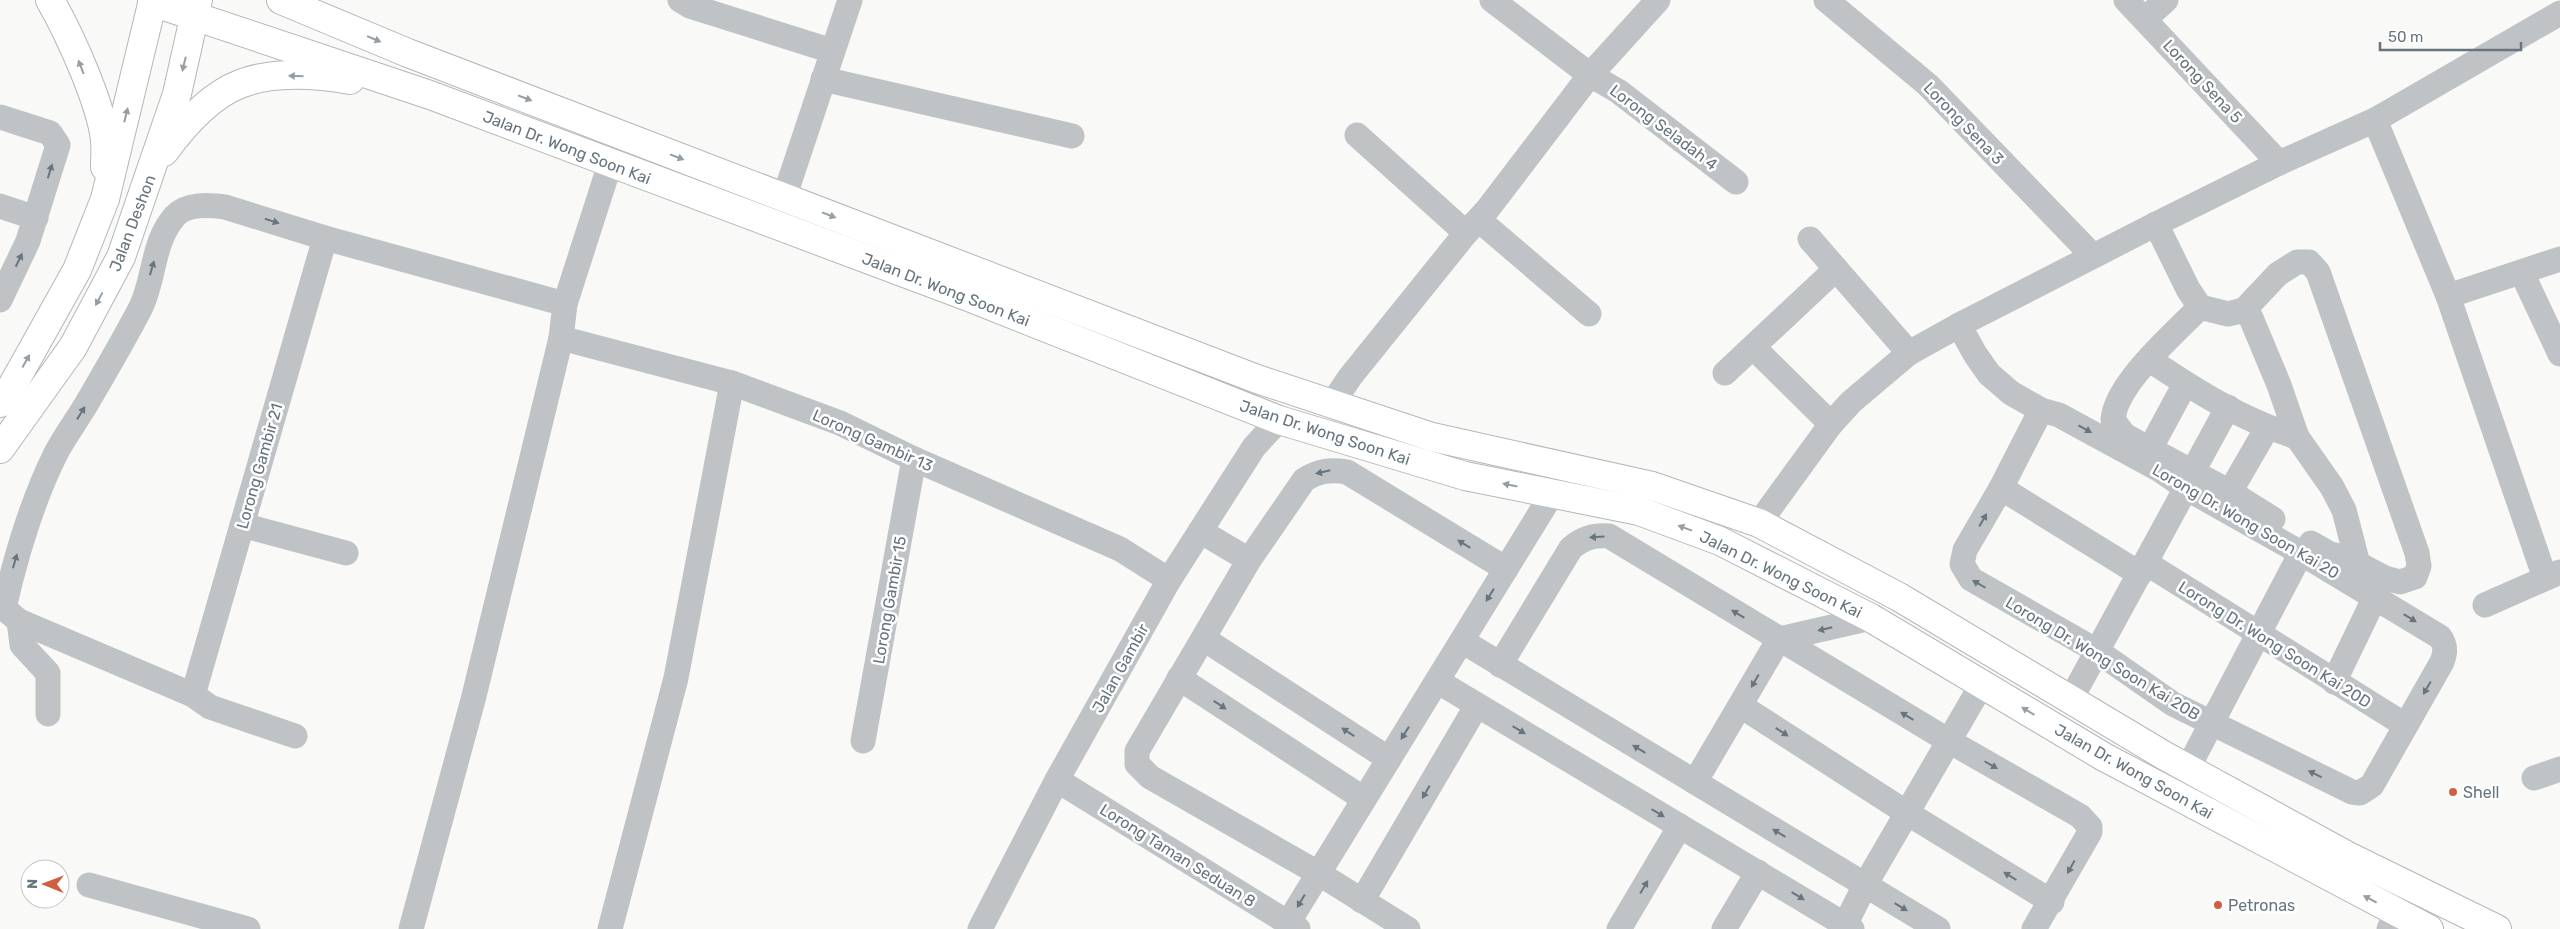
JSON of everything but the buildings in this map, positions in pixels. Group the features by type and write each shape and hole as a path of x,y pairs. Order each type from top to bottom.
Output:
{"main road":[{"path":"50,0 77,57 96,105 105,140 104,199"},
{"name":"Jalan Dr. Wong Soon Kai","path":"281,0 348,28 784,198 1257,379 1432,437 1652,486 1759,523 1899,597 2188,768 2348,856 2497,929"},
{"path":"315,0 348,28"},
{"path":"4,391 77,270 104,199 150,1"},
{"name":"Jalan Dr. Wong Soon Kai","path":"150,1 197,8 971,298 1279,420 1466,476 1639,512 1720,541 1871,618 2104,757 2393,921 2429,929"},
{"name":"Jalan Deshon","path":"0,449 74,347 121,257 177,94 197,8"},
{"path":"153,167 177,135 199,112 240,84 261,78 334,77 430,95"}],"street":[{"path":"680,0 690,6 832,51"},
{"path":"784,198 850,0"},
{"name":"Lorong Seladah 4","path":"1492,0 1590,75 1618,91 1736,182"},
{"path":"1332,404 1350,377 1472,227 1590,75 1658,0"},
{"name":"Lorong Sena 3","path":"1826,0 1928,85 2093,256"},
{"name":"Lorong Sena 5","path":"2126,0 2279,163"},
{"path":"2145,19 2166,0"},
{"path":"1759,523 1831,424 1851,402 1909,353 1959,325 2156,224 2279,163 2375,120 2560,13"},
{"path":"823,79 1072,136"},
{"path":"0,117 50,133 58,145 28,241 0,300"},
{"path":"2375,120 2448,296 2553,575 2485,605"},
{"path":"1357,136 1472,227 1589,314"},
{"path":"410,929 474,696 561,338 565,304 610,164"},
{"path":"0,206 36,218"},
{"path":"48,714 48,674 22,645 7,612 14,564 35,498 56,453 87,404 142,305 159,245 165,229 176,214 194,206 225,207 325,238 565,304"},
{"path":"2156,224 2188,289 2200,307 2228,314 2244,310 2278,274 2297,262 2309,262 2318,272 2417,553 2419,566 2415,577 2400,582 2385,578 2358,564 2323,551 2230,492 2190,480 2150,449 2124,435 2113,420 2116,404 2132,378 2200,307"},
{"name":"Lorong Gambir 21","path":"193,695 325,238"},
{"path":"1810,239 1909,353"},
{"path":"2448,296 2560,259"},
{"path":"1725,373 1836,269"},
{"path":"2522,273 2560,354"},
{"path":"2244,310 2256,329 2297,437 2332,487 2344,510 2358,564"},
{"name":"Lorong Dr. Wong Soon Kai 20","path":"1959,325 1975,354 1990,374 2011,393 2041,410 2060,415 2160,470 2190,480 2301,553 2433,632 2444,644 2445,654 2405,725"},
{"name":"Lorong Gambir 13","path":"561,338 732,383 840,423 914,459 1120,549 1160,574"},
{"path":"1753,347 1831,424"},
{"path":"2150,360 2186,384 2267,428 2297,437"},
{"path":"610,929 676,678 732,383"},
{"path":"2150,449 2186,384"},
{"path":"2071,699 2228,407"},
{"path":"2001,488 2041,410"},
{"name":"Jalan Gambir","path":"980,929 1160,574 1200,532 1254,448 1279,420"},
{"path":"2230,492 2267,428"},
{"name":"Lorong Gambir 15","path":"863,741 914,459"},
{"path":"1408,929 1140,769 1136,759 1140,743 1204,639 1249,560 1304,480 1323,471 1336,470 1347,472 1506,569"},
{"name":"Lorong Dr. Wong Soon Kai 20B","path":"2001,488 1965,550 1962,564 1971,579 2097,651 2173,704 2346,789 2360,792 2372,784 2405,725"},
{"name":"Lorong Dr. Wong Soon Kai 20D","path":"2001,488 2260,633 2334,682 2405,725"},
{"path":"1293,926 1318,874 1552,494"},
{"path":"242,524 346,553"},
{"path":"1200,532 1249,560"},
{"path":"1500,664 1571,548 1581,539 1596,535 1609,536 1949,741 2080,816 2090,826 2090,832 2034,929"},
{"path":"2188,768 2210,722 2260,633 2301,553"},
{"path":"2334,682 2375,597"},
{"path":"7,612 193,695 210,707 295,736"},
{"path":"1695,782 1779,639 1871,618"},
{"path":"1204,639 1389,759"},
{"path":"1462,641 1938,929"},
{"path":"1179,678 1364,799"},
{"path":"1437,681 1758,872 1847,928 1865,885 1982,684"},
{"path":"1362,901 1477,705"},
{"path":"1740,706 2050,904 2058,929"},
{"path":"2534,778 2560,769"},
{"name":"Lorong Taman Seduan 8","path":"1057,780 1293,926"},
{"path":"1619,929 1680,826"},
{"path":"1724,929 1758,872"},
{"path":"89,885 248,929"}],"place":[{"name":"Shell","path":"2453,792"},
{"name":"Petronas","path":"2218,905"}]}
